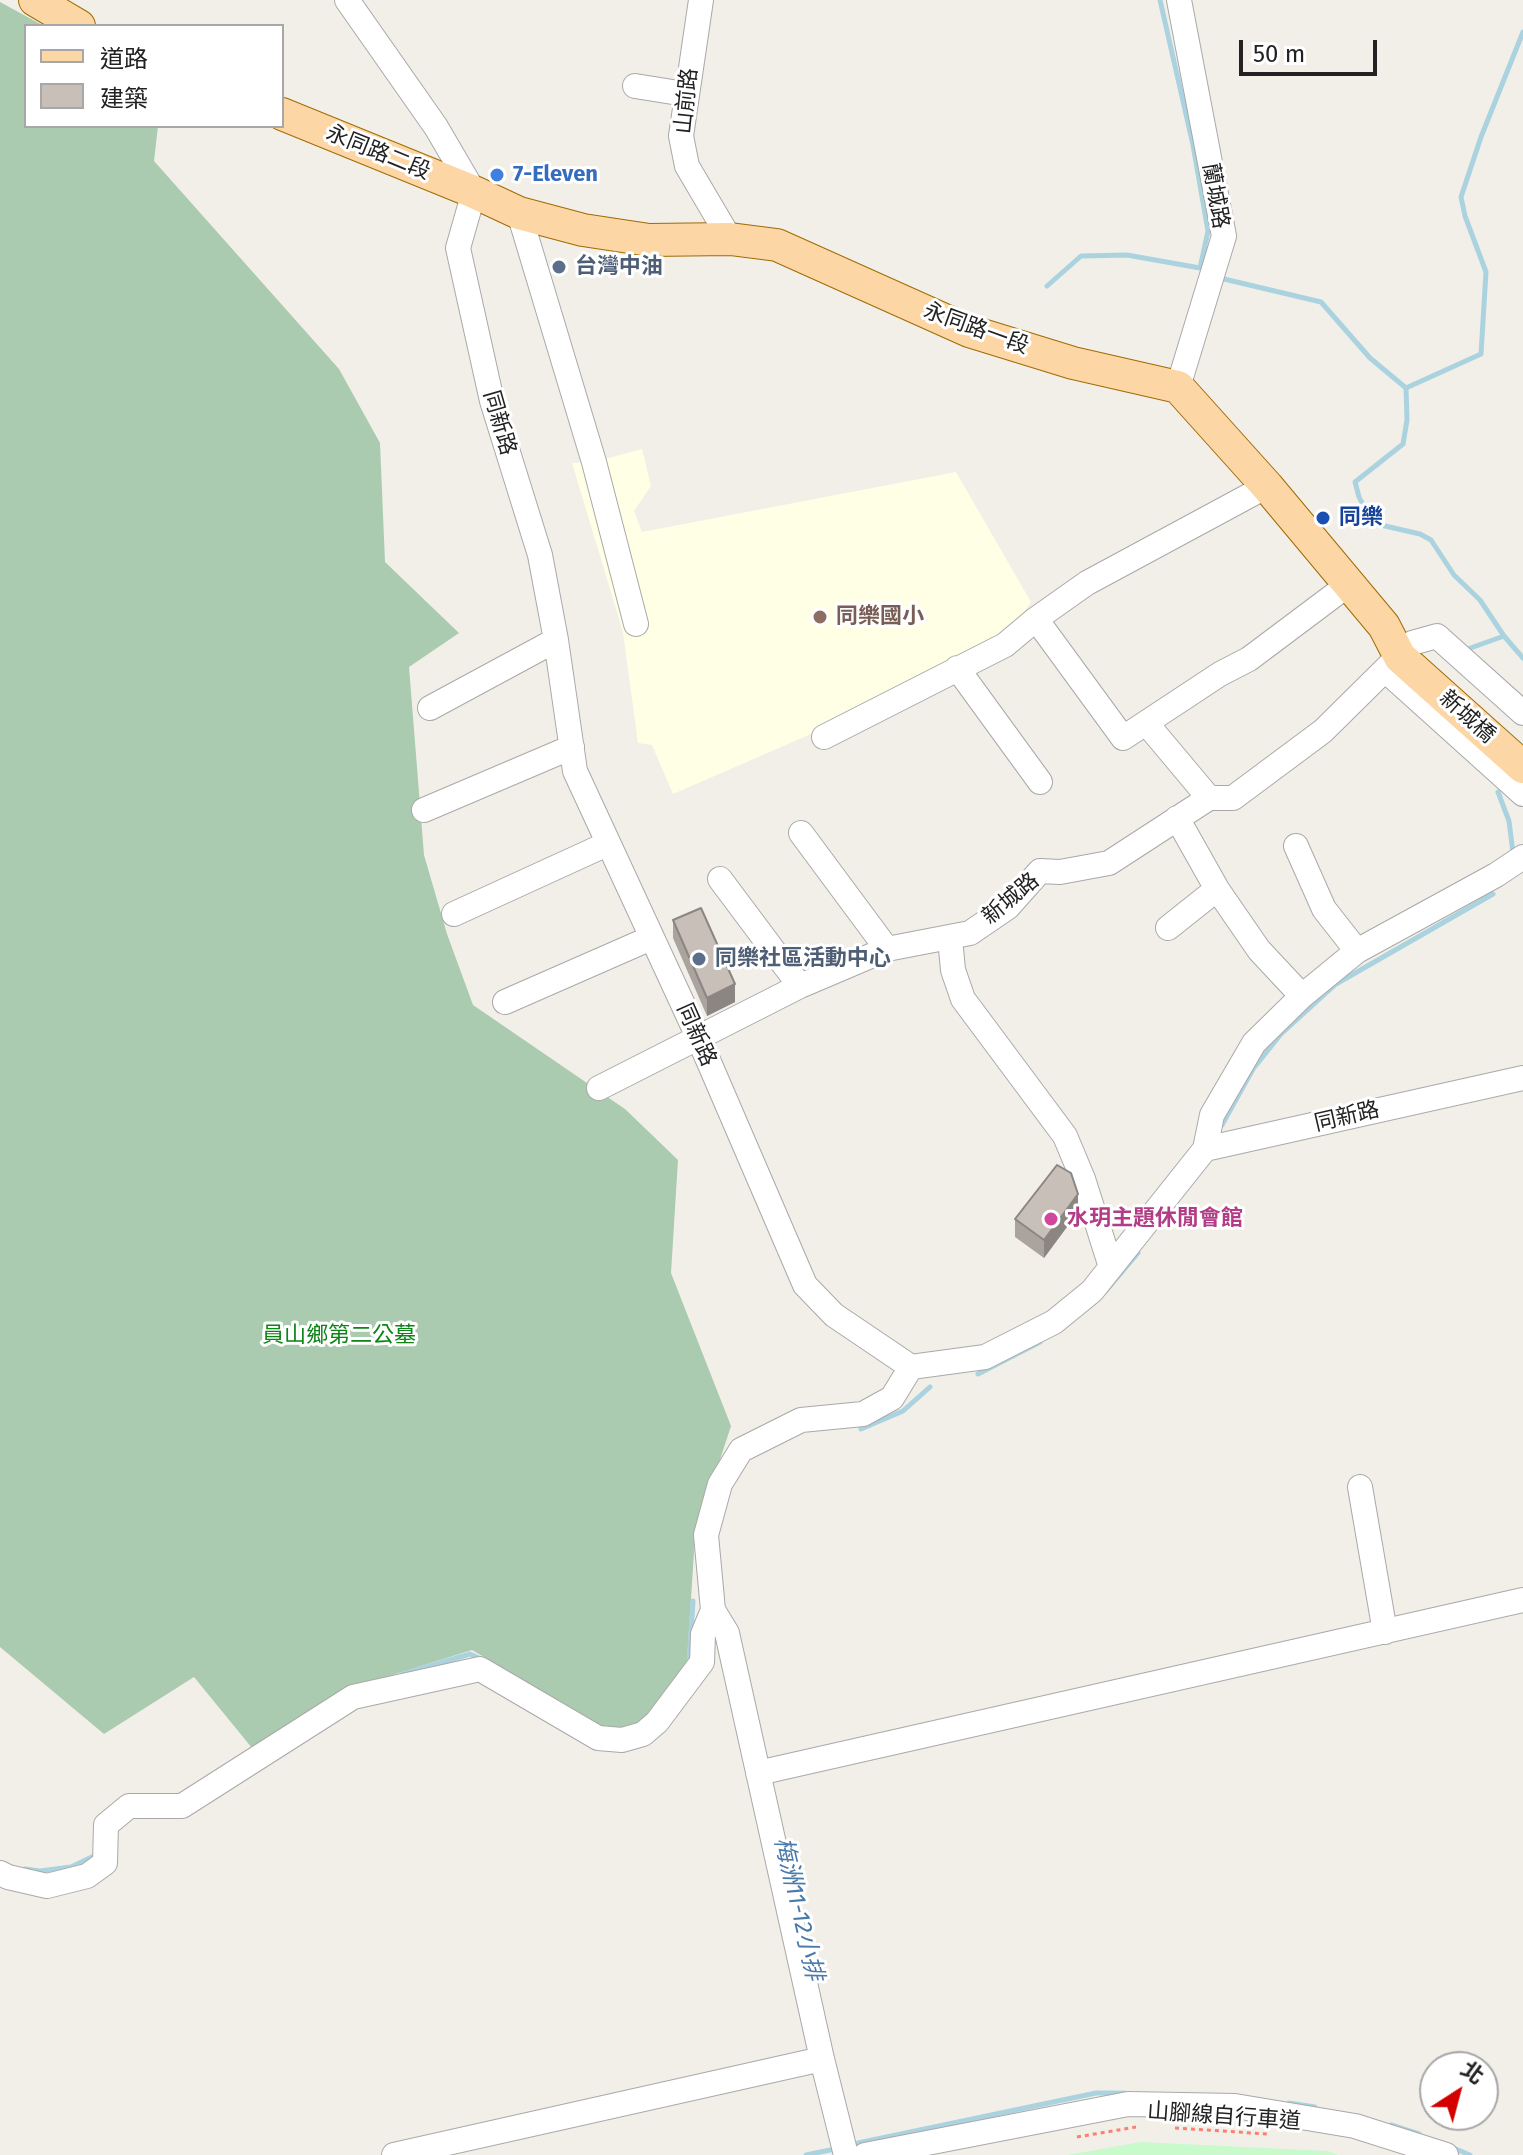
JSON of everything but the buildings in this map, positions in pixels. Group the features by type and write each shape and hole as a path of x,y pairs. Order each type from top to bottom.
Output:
{"main road":[{"path":"35,0 76,24"},
{"name":"永同路二段","path":"284,115 474,192"},
{"name":"永同路一段","path":"474,192 519,213 583,230 649,240 730,239 777,245 969,331 1073,363 1178,387"},
{"path":"1178,387 1267,486 1384,626 1413,655"},
{"name":"新城橋","path":"1413,655 1523,740"},
{"name":"新城橋","path":"1413,655 1523,767"}],"street":[{"path":"347,0 436,127 474,192"},
{"name":"山前路","path":"701,0 681,136 687,166 730,239"},
{"name":"蘭城路","path":"1178,387 1224,236 1179,0"},
{"path":"635,86 685,94"},
{"name":"同新路","path":"474,192 458,248 492,401 540,555 575,771 699,1039 805,1285 834,1315 911,1367"},
{"path":"519,213 594,462 636,624"},
{"path":"824,737 1005,645 1087,583 1267,486"},
{"path":"1036,619 1123,738 1220,674 1249,659 1349,584"},
{"path":"1523,713 1437,636 1413,655 1393,677 1523,794"},
{"path":"430,708 556,640"},
{"name":"新城路","path":"599,1088 800,986 887,949 970,933 1008,907 1040,871 1060,872 1109,863 1209,798 1233,798 1323,731 1413,655"},
{"path":"957,668 1040,782"},
{"path":"1147,724 1209,798"},
{"path":"424,810 572,747"},
{"path":"1177,818 1217,889 1259,950 1302,996"},
{"path":"801,833 887,949"},
{"path":"454,914 607,844"},
{"path":"1296,846 1324,909 1357,951"},
{"path":"846,2155 727,1633 713,1610 706,1535 720,1484 741,1450 801,1420 863,1414 892,1398 911,1367 985,1357 1054,1322 1092,1291 1205,1149 1212,1115 1254,1043 1302,996 1357,951 1523,857"},
{"path":"720,879 800,986"},
{"path":"1168,928 1217,889"},
{"path":"505,1002 651,938"},
{"path":"950,938 953,970 963,999 1065,1136 1083,1179 1111,1267"},
{"name":"同新路","path":"1205,1149 1523,1078"},
{"path":"1360,1487 1385,1632"},
{"path":"758,1773 1523,1600"},
{"path":"0,1873 47,1886 87,1876 105,1863 106,1825 129,1806 182,1806 353,1697 480,1669 598,1738 622,1740 643,1734 657,1722 702,1662 703,1634 713,1610"},
{"path":"394,2155 822,2059"},
{"path":"865,2155 1128,2104 1235,2106 1355,2126 1446,2155"}],"path":[{"name":"山腳線自行車道","path":"1067,2139 1141,2126"},
{"name":"山腳線自行車道","path":"1171,2128 1277,2135"}],"shaded area":[{"name":"同樂國小","path":"642,449 651,486 634,511 642,532 956,472 1031,602 1006,636 811,734 673,794 652,745 638,743 623,632 572,463 594,462"}],"green space":[{"name":"員山鄉第二公墓","path":"0,2 40,24 24,24 24,128 158,128 154,161 339,369 380,443 385,562 459,633 409,667 424,855 447,934 473,1005 625,1109 678,1160 671,1273 731,1426 695,1536 687,1662 645,1720 624,1729 603,1727 472,1650 348,1689 252,1748 194,1677 104,1734 0,1647"},
{"path":"1141,2142 1328,2151 1338,2155 1067,2155"}],"waterway":[{"path":"1047,286 1081,256 1127,255 1200,268 1208,231 1193,145 1160,0"},
{"path":"1465,650 1504,636 1480,600 1454,575 1431,540 1420,534 1372,523 1355,482 1403,444 1407,420 1406,388 1481,354 1486,272 1461,197 1523,32"},
{"path":"1224,279 1321,302 1370,358 1406,388"},
{"path":"1504,636 1523,658"},
{"path":"1498,792 1509,821 1513,853"},
{"path":"1222,1125 1253,1069 1281,1034 1336,984 1493,894"},
{"path":"1105,1292 1138,1253"},
{"path":"978,1374 1040,1342"},
{"path":"861,1429 903,1411 930,1387"},
{"path":"689,1664 693,1601"},
{"path":"403,1674 470,1654 481,1659"},
{"path":"25,1869 40,1871 71,1867 94,1856 97,1851"},
{"path":"858,2143 1096,2093 1124,2093"},
{"path":"1289,2103 1315,2107"},
{"path":"1391,2125 1419,2134"},
{"path":"1451,2147 1470,2155"},
{"path":"806,2155 835,2149"}],"place":[{"name":"7-Eleven","path":"497,175"},
{"name":"台灣中油","path":"559,267"},
{"name":"同樂","path":"1323,518"},
{"name":"同樂國小","path":"820,617"},
{"name":"同樂社區活動中心","path":"699,959"},
{"name":"水玥主題休閒會館","path":"1051,1219"}],"water label":[{"name":"梅洲11-12小排","path":"798,1909"}]}
